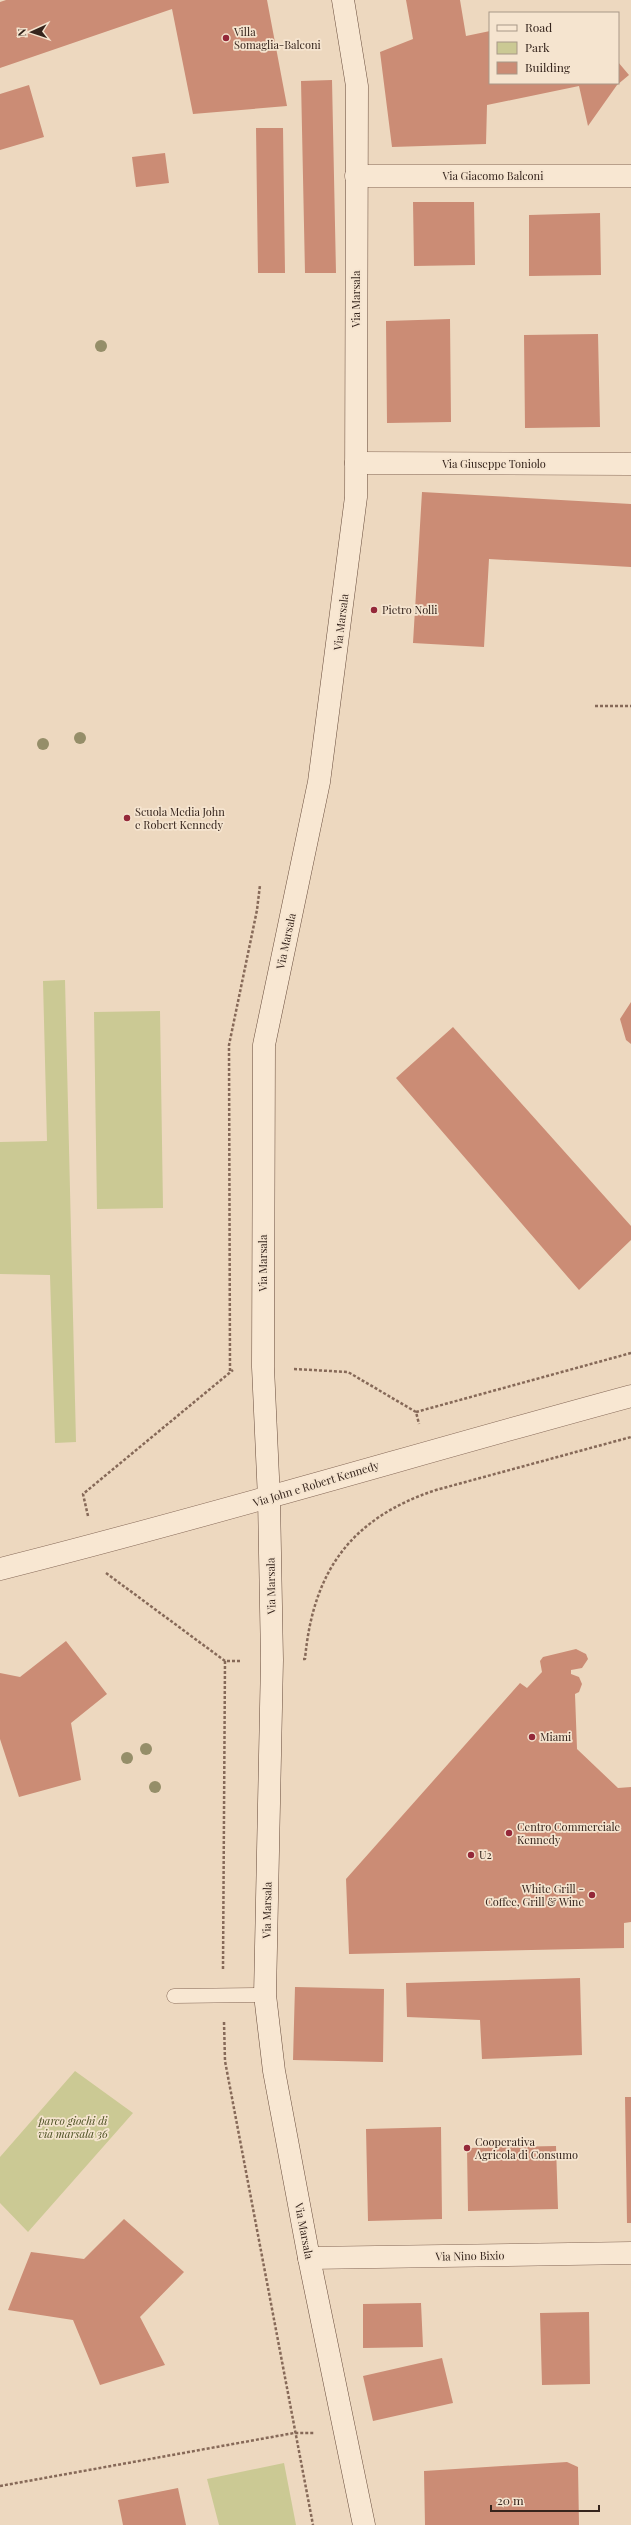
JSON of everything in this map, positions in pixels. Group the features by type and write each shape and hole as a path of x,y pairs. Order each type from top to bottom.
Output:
{"main road":[{"name":"Via Marsala","path":"343,0 356,86 356,497 319,782 264,1045 262,1367 269,1499 272,1660 265,1995 274,2071 309,2258 364,2525"},
{"name":"Via Giacomo Balconi","path":"356,176 631,176"},
{"name":"Via Giuseppe Toniolo","path":"356,463 631,464"},
{"name":"Via John e Robert Kennedy","path":"0,1569 269,1499 425,1452 631,1396"},
{"name":"Via Nino Bixio","path":"309,2258 631,2253"}],"lane":[{"path":"174,1996 265,1995"}],"path":[{"path":"595,706 631,706"},
{"path":"262,1367 348,1372 416,1412 631,1353"},
{"path":"230,1371 83,1494 94,1545 102,1570 225,1661 305,1659 312,1614 326,1576 350,1542 362,1529 386,1510 411,1498 436,1490 631,1437"},
{"path":"416,1412 425,1452"},
{"path":"0,2486 294,2433 346,2432"}],"green space":[{"path":"65,980 76,1442 55,1443 50,1275 0,1274 0,1142 47,1141 43,981"},
{"path":"160,1011 163,1208 97,1209 94,1012"},
{"name":"parco giochi di via marsala 36","path":"75,2071 133,2113 28,2232 0,2203 0,2157"},
{"path":"284,2463 296,2525 219,2525 207,2479"}],"building":[{"name":"Villa Somaglia-Balconi","path":"6,0 267,0 287,106 193,114 172,9 0,68 0,2"},
{"path":"406,0 460,0 466,36 489,31 489,84 618,84 588,126 579,86 487,105 486,144 392,147 380,52 413,39"},
{"path":"619,63 629,75 619,83"},
{"path":"332,80 336,273 305,273 301,81"},
{"path":"29,85 44,137 0,150 0,94"},
{"path":"256,128 283,128 285,273 258,273"},
{"path":"165,153 169,183 136,187 132,157"},
{"path":"413,202 474,202 475,265 414,266"},
{"path":"600,213 601,275 529,276 529,215"},
{"path":"450,319 451,422 387,423 386,321"},
{"path":"598,334 600,427 525,428 524,335"},
{"path":"422,492 631,504 631,567 489,559 484,647 413,643"},
{"path":"631,1002 631,1044 626,1040 620,1019"},
{"path":"453,1027 631,1226 631,1240 579,1290 396,1078"},
{"path":"66,1641 107,1694 71,1723 81,1780 19,1797 0,1739 0,1673 20,1677"},
{"name":"Centro Commerciale Kennedy","path":"576,1649 586,1654 588,1659 582,1668 571,1670 571,1674 579,1677 582,1684 579,1692 575,1694 577,1749 618,1788 631,1787 631,1922 624,1923 624,1948 349,1954 346,1879 520,1683 527,1688 542,1672 540,1661 543,1657"},
{"path":"580,1978 582,2055 482,2059 480,2020 407,2017 406,1983"},
{"path":"295,1987 384,1989 383,2062 293,2060"},
{"path":"625,2097 631,2097 631,2223 627,2223"},
{"path":"441,2127 442,2219 368,2221 366,2129"},
{"path":"556,2146 558,2209 468,2211 467,2148"},
{"path":"124,2219 184,2272 140,2317 165,2365 100,2385 73,2320 8,2310 31,2252 84,2259"},
{"path":"421,2303 423,2347 363,2348 363,2304"},
{"path":"589,2312 590,2384 542,2385 540,2313"},
{"path":"442,2358 453,2403 373,2421 363,2376"},
{"path":"567,2462 578,2467 579,2525 425,2525 424,2471"},
{"path":"178,2488 186,2525 123,2525 118,2500"}],"place":[{"name":"Villa Somaglia-Balconi","path":"226,38"},
{"name":"Pietro Nolli","path":"374,610"},
{"name":"Scuola Media John e Robert Kennedy","path":"127,818"},
{"name":"Miami","path":"532,1737"},
{"name":"Centro Commerciale Kennedy","path":"509,1833"},
{"name":"U2","path":"471,1855"},
{"name":"White Grill - Coffee, Grill & Wine","path":"592,1895"},
{"name":"Cooperativa Agricola di Consumo","path":"467,2148"}]}
